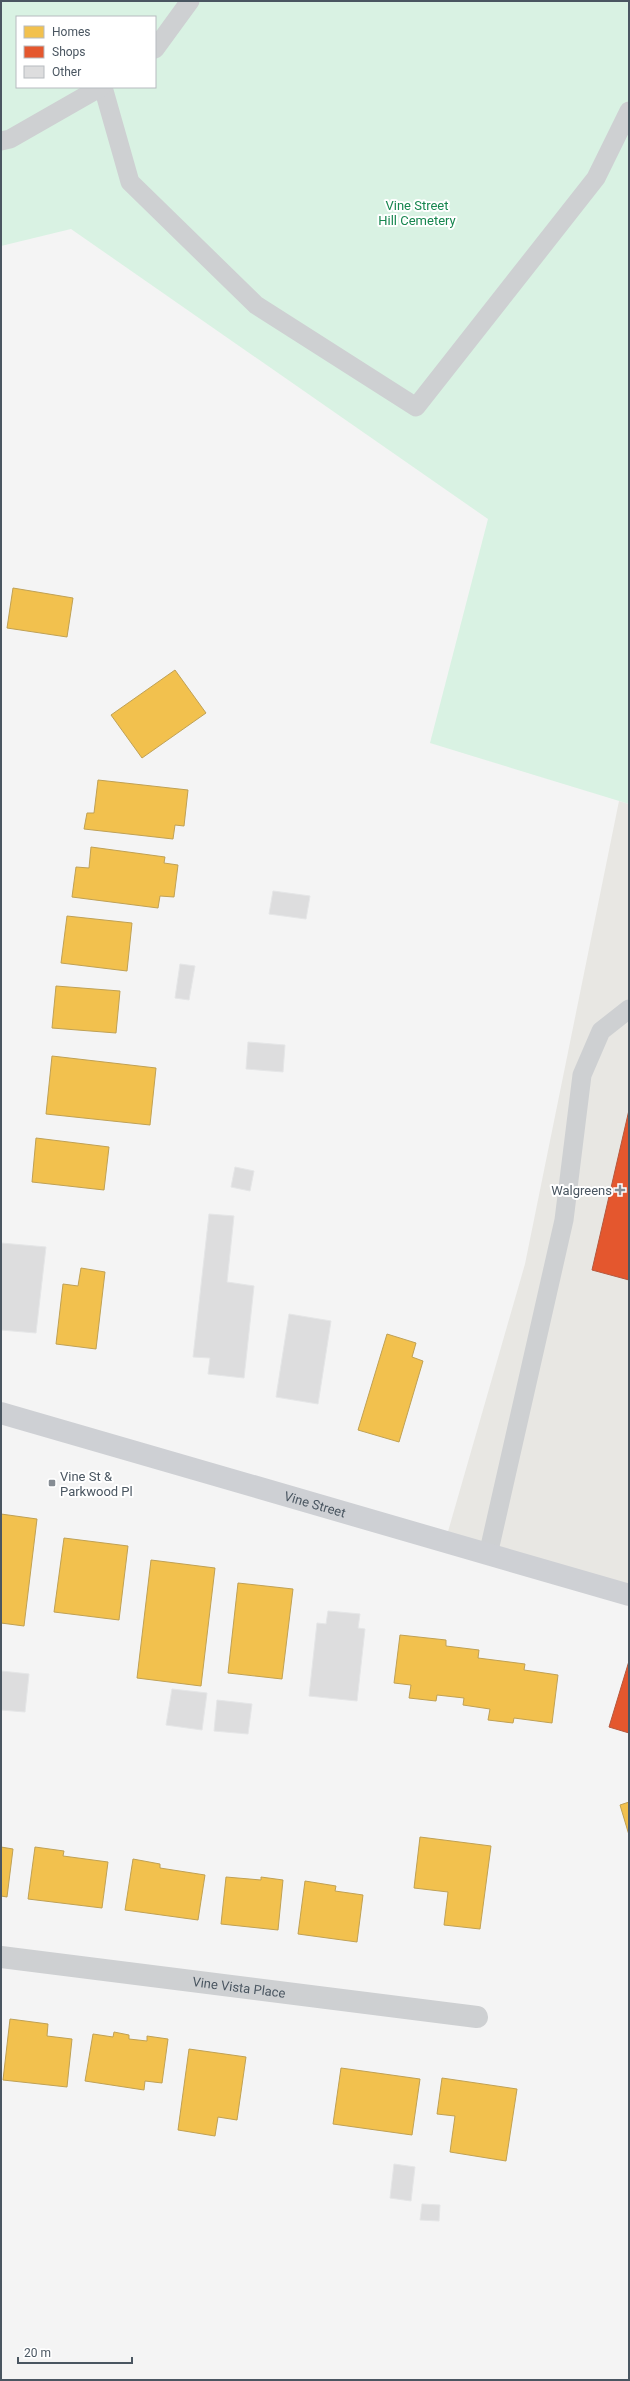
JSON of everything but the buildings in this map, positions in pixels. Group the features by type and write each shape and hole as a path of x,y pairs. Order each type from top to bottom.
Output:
{"main road":[{"name":"Vine Street","path":"1,1413 629,1595"}],"street":[{"name":"Vine Vista Place","path":"1,1957 477,2017"}],"lane":[{"path":"156,48 190,1"},
{"path":"1,141 10,140 100,88"},
{"path":"102,88 130,182 256,305 416,408 596,178 629,111"},
{"path":"488,1554 564,1220 582,1075 601,1031 629,1008"}],"shaded area":[{"path":"619,801 629,804 629,1595 445,1542 525,1264"}],"green space":[{"name":"Vine Street Hill Cemetery","path":"1,1 629,1 629,804 430,743 488,519 71,229 1,246"}],"place":[{"name":"Walgreens","path":"620,1190"},
{"name":"Vine St & Parkwood Pl","path":"52,1483"}]}
